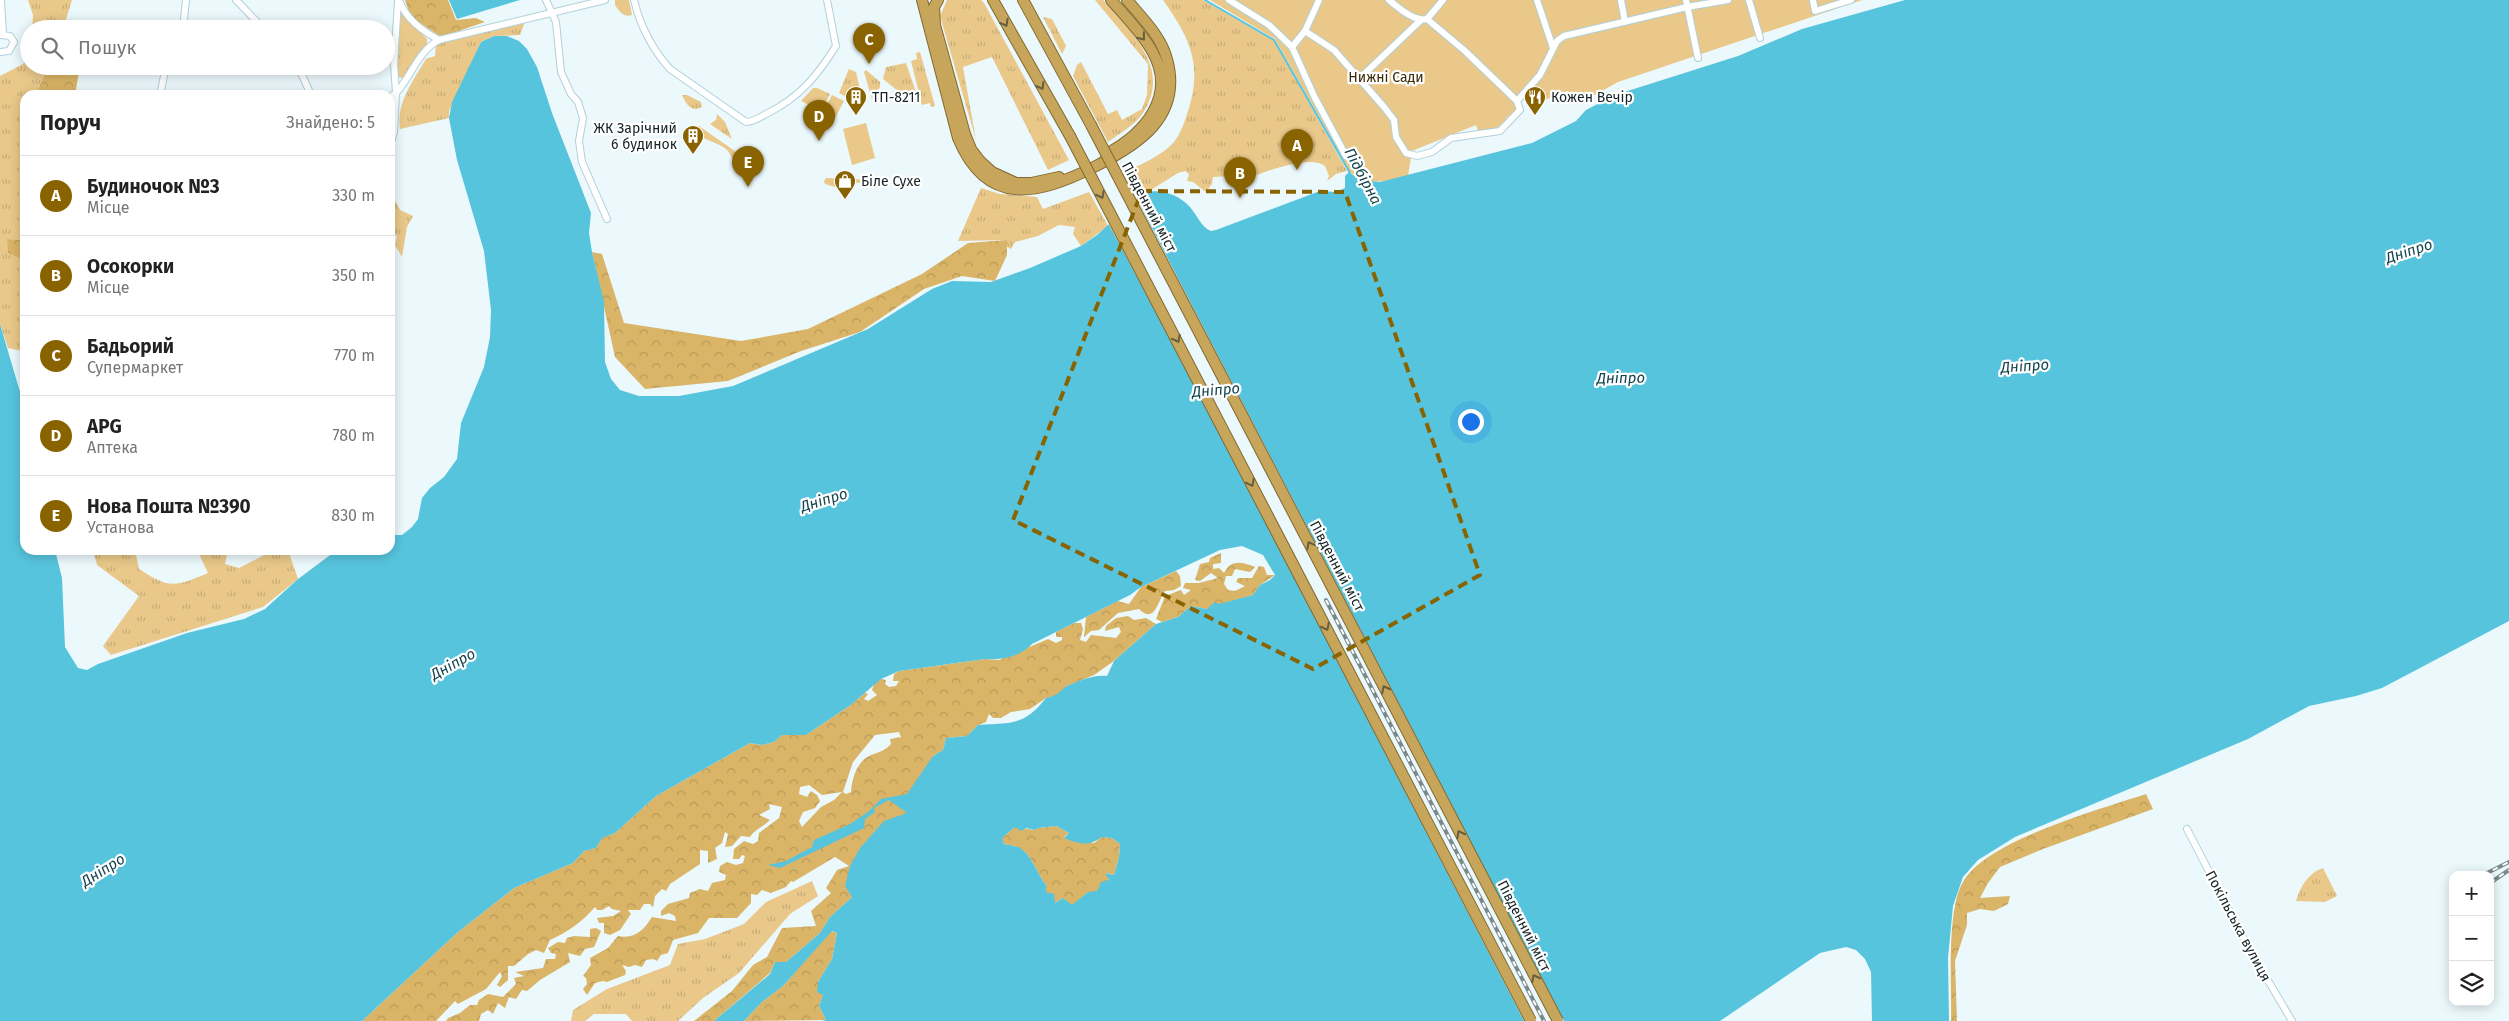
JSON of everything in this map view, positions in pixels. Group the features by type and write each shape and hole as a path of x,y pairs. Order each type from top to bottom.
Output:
{"highway":[{"path":"922,0 958,138 966,155 978,170 994,183 1027,190 1047,188 1069,180 1119,155 1143,138 1159,119 1169,91 1168,60 1163,46 1127,0"},
{"path":"938,0 934,7 935,25 971,149 980,161 1003,178 1016,183 1031,183 1056,178 1106,154 1143,128 1150,119 1160,94 1160,77 1152,51 1111,0"},
{"name":"Південний міст","path":"1023,0 1106,154 1558,1021"},
{"path":"993,1 1070,136 1531,1021"}],"street":[{"path":"0,52 9,52 13,46 10,36 1,34 1,0"},
{"path":"184,20 186,0"},
{"path":"236,0 255,20"},
{"path":"398,0 404,14 425,32 439,40"},
{"path":"395,48 398,0"},
{"path":"546,0 556,22 561,72 571,94 578,102 583,118 579,141 582,162 607,219"},
{"path":"395,93 406,82 429,45 439,40 605,0"},
{"path":"634,0 638,19 661,58 670,69 746,122 758,119 788,103 819,73 836,46 827,0"},
{"path":"1229,0 1269,25 1292,47 1318,103 1346,156"},
{"path":"1292,47 1305,31 1319,0"},
{"path":"1305,31 1334,50 1360,78 1394,120 1396,137 1406,153 1417,156 1432,152 1451,138 1500,131 1520,110 1517,100 1465,51 1424,20 1389,0"},
{"path":"1360,78 1424,20 1443,0"},
{"path":"1537,0 1553,48"},
{"path":"1621,0 1625,22"},
{"path":"1517,100 1540,75 1557,41 1564,36 1625,22 1686,4 1728,0"},
{"path":"1749,0 1760,38"},
{"path":"1813,0 1815,11 1851,0"},
{"path":"1686,4 1698,58"},
{"path":"161,90 164,75"},
{"path":"302,75 309,90"},
{"path":"393,90 394,75"},
{"name":"Покільська вулиця","path":"2187,829 2247,945 2292,1021"}],"highlighted area":[{"path":"1142,191 1345,192 1480,575 1313,669 1013,520"}],"green space":[{"path":"28,0 72,0 66,20 33,20"},
{"path":"405,0 448,0 456,20 476,18 485,22 441,37 411,17"},
{"path":"615,0 629,0 632,15 627,16 618,10"},
{"path":"947,0 981,0 984,3 1069,160 1048,170 992,57 963,67 976,140 940,16"},
{"path":"1095,0 1103,0 1135,38 1151,66 1153,81 1151,97 1143,113 1131,125 1108,142 1073,76 1077,65 1081,62 1108,114 1117,110 1122,120 1142,109 1147,95 1148,64"},
{"path":"1163,0 1203,0 1274,41 1347,171 1336,174 1327,181 1329,176 1325,166 1319,163 1302,162 1257,175 1253,169 1243,174 1239,168 1233,167 1230,176 1213,177 1212,184 1206,192 1193,182 1187,181 1189,174 1185,171 1178,173 1138,198 1125,173 1157,156 1174,142 1179,135 1188,111 1194,80 1194,66 1187,40"},
{"name":"Нижні Сади","path":"1210,0 1862,0 1618,82 1582,102 1567,91 1542,101 1535,94 1515,103 1519,108 1506,118 1507,121 1495,129 1478,131 1476,125 1412,151 1408,176 1378,182 1364,180 1350,172 1275,39"},
{"path":"401,12 427,39 427,45 402,78 398,77 397,68"},
{"path":"1043,17 1052,19 1066,46 1062,54"},
{"path":"526,19 520,35 494,36 481,42 449,111 449,118 400,129 399,119 403,101 426,59 435,56 436,45 441,42 451,41 452,38"},
{"path":"920,52 935,106 931,107 930,103 922,105 911,61 917,59 916,53"},
{"path":"906,63 916,92 902,94 883,79 886,67"},
{"path":"20,66 20,75 44,75 38,90 20,90 20,240 8,239 8,253 20,259 20,351 8,348 0,324 0,76"},
{"path":"849,69 856,72 862,98 848,98 839,93"},
{"path":"866,70 880,82 880,87 872,99 864,72"},
{"path":"44,75 78,75 76,90 38,90"},
{"path":"813,88 830,94 821,111 801,101"},
{"path":"682,95 687,95 701,102 702,107 695,109 690,107"},
{"path":"832,95 844,101 835,118 823,112"},
{"path":"717,114 725,122 732,139 710,124 716,120"},
{"path":"866,123 875,158 852,165 843,129"},
{"path":"695,126 699,126 739,154 738,158 734,159 723,147 699,135 695,132"},
{"path":"826,178 876,180 877,184 871,188 866,183 842,182 835,187 825,184"},
{"path":"981,188 1000,194 1037,197 1043,209 1089,192 1108,226 1081,246 1073,234 1075,227 1059,225 1038,236 1015,242 1011,249 1007,247 1006,240 958,241"},
{"path":"395,200 400,210 413,216 407,227 402,257 395,245 397,236 395,235"},
{"path":"7,239 20,240 20,259 8,253"},
{"path":"1007,240 1007,255 995,281 962,276 924,289 860,332 801,351 728,381 645,389 615,357 592,252 602,254 624,323 741,341 808,329 922,274 968,243"},
{"path":"1221,553 1221,563 1213,564 1213,569 1219,568 1224,573 1230,565 1237,563 1255,567 1250,572 1235,569 1232,576 1226,576 1224,584 1228,590 1235,591 1245,586 1236,582 1238,578 1252,578 1259,566 1264,567 1267,575 1275,575 1260,585 1253,595 1207,609 1191,606 1178,617 1162,622 1156,619 1165,596 1181,590 1184,595 1191,590 1183,588 1185,583 1199,583 1218,578 1211,573 1200,581 1195,580 1200,564 1209,562 1210,558"},
{"path":"94,555 136,555 139,569 158,580 172,584 187,581 208,573 199,555 227,555 225,564 239,568 264,555 290,555 298,579 263,607 111,655 103,646 139,596 97,565"},
{"path":"1176,571 1180,576 1181,586 1174,590 1165,591 1152,613 1144,613 1139,609 1118,613 1099,630 1091,631 1084,637 1086,617 1118,601 1129,604 1141,587"},
{"path":"1128,616 1134,620 1146,618 1156,624 1114,661 1094,675 1067,686 1059,695 1046,698 1030,709 1011,712 1001,718 993,718 989,714 986,722 978,725 967,736 946,738 943,750 933,756 907,814 852,897 830,917 820,933 786,962 775,962 770,973 714,1021 694,1021 732,991 753,965 767,957 782,928 816,926 811,911 831,893 826,888 837,870 849,866 835,857 793,882 791,881 786,887 771,893 762,890 757,895 751,894 751,903 737,918 709,918 698,933 673,940 668,953 661,955 657,961 653,959 646,960 642,967 622,965 626,971 625,975 607,982 595,983 587,995 583,989 587,984 586,978 583,976 591,965 590,958 608,948 618,936 624,937 638,933 652,917 676,921 675,916 669,913 661,916 661,911 668,904 689,898 690,893 700,889 708,891 712,883 725,880 726,875 719,872 720,866 727,862 736,865 743,863 745,856 742,855 739,859 733,859 734,849 744,841 753,844 758,841 759,833 779,818 782,807 769,804 770,809 759,815 770,820 750,837 741,836 732,846 725,847 728,834 725,832 722,843 715,848 717,859 708,863 708,851 700,850 700,864 670,884 666,891 662,889 655,896 653,907 650,904 644,904 640,910 628,910 631,914 620,930 610,935 604,933 604,923 599,923 597,918 613,916 621,911 612,909 609,906 602,910 597,910 595,907 575,926 550,940 544,953 536,950 514,966 508,966 508,980 500,987 497,985 502,976 500,972 486,989 458,1004 455,1001 436,1021 362,1021 458,932 514,888 573,863 584,851 596,848 602,838 615,833 656,796 750,743 762,745 774,742 782,735 806,735 865,693 868,694 864,699 868,701 877,695 872,690 874,684 881,679 886,680 885,684 889,687 896,686 899,681 893,681 894,674 899,671 985,659 999,660 1048,639 1056,643 1062,640 1062,637 1056,637 1056,632 1074,623 1081,623 1083,629 1080,640 1086,642 1091,635 1116,638 1121,632 1119,627 1105,631 1106,626 1116,618","holes":["899,732 901,737 890,739 891,744 886,748 862,761 854,776 851,792 846,794 843,792 853,762 875,735","809,785 822,795 842,792 834,800 821,807 802,827 799,821 803,812 815,808 820,801 817,795 811,791 807,797 799,794 800,787"]},
{"path":"2146,794 2153,809 2043,849 2000,867 1980,898 2010,896 2008,904 1994,911 1980,909 1967,913 1967,925 1955,961 1957,1021 1951,1021 1952,929 1954,911 1963,882 1976,867 1995,853 2020,840 2075,817"},
{"path":"1056,826 1069,833 1064,837 1094,843 1102,837 1112,838 1120,844 1114,875 1106,873 1109,880 1097,892 1088,892 1072,906 1063,898 1055,903 1046,892 1046,885 1028,855 1020,848 1004,844 1002,838 1015,827 1035,830"},
{"path":"2323,868 2337,896 2325,902 2296,901 2305,881 2313,873"},
{"path":"812,881 818,896 790,914 739,973 703,998 678,1021 632,1021 626,1014 594,1014 585,1021 571,1021 573,1010 607,989 670,965 678,944 705,939 744,924 766,902"},
{"path":"596,928 601,931 594,947 585,949 580,956 568,953 570,962 540,980 527,991 522,990 516,999 509,997 505,1008 498,1003 493,1014 488,1010 481,1014 479,1021 446,1021 470,1005 477,1005 479,1000 488,994 503,997 516,984 514,978 524,976 515,972 543,968 546,959 555,959 556,954 551,953 548,948 558,942 565,943 567,938 574,936 590,937 590,929"},
{"path":"831,931 837,933 832,959 818,982 823,995 819,1006 826,1020 744,1021 762,1002 783,986"}],"water":[{"path":"449,0 520,0 457,19"},
{"name":"Дніпро","path":"1905,0 2509,0 2509,621 2382,688 2356,696 2309,706 2248,739 2015,837 1978,860 1963,877 1953,906 1948,958 1949,1021 1872,1021 1871,972 1865,959 1856,950 1846,947 1820,953 1720,1021 822,1021 826,1020 819,1006 823,995 817,992 818,982 832,959 837,933 832,931 783,986 762,1002 744,1021 714,1021 770,974 775,962 786,962 820,933 830,917 852,897 845,886 850,866 860,848 884,821 907,813 889,800 874,808 875,812 865,819 864,828 780,868 768,865 786,861 812,847 814,840 850,824 868,812 881,799 907,794 933,756 943,750 946,738 967,736 978,725 1016,721 1030,714 1046,698 1055,695 1069,685 1092,677 1107,676 1114,661 1156,624 1178,617 1191,606 1207,609 1215,602 1219,604 1253,595 1260,585 1275,575 1263,555 1242,546 1220,550 1141,587 1130,595 1032,644 1016,655 899,671 881,679 852,704 806,735 782,735 774,742 762,745 750,743 656,796 615,833 602,838 596,848 584,851 573,863 514,888 458,932 362,1021 0,1021 0,324 20,392 20,555 56,555 62,578 65,647 78,668 87,670 98,664 187,633 244,619 265,609 298,579 330,555 395,555 395,535 402,535 412,527 418,519 422,498 430,488 444,477 457,459 461,423 484,367 490,337 491,310 484,251 457,160 449,118 452,102 481,42 494,36 507,36 519,41 527,49 537,67 552,113 591,213 589,233 604,302 605,362 611,379 620,390 639,396 679,396 733,386 868,329 932,289 952,281 991,282 1030,268 1081,246 1097,235 1142,194 1148,192 1168,193 1180,198 1190,207 1204,227 1211,231 1216,230 1320,191 1336,192 1345,188 1345,176 1349,172 1360,180 1380,182 1532,143 1576,121 1586,110 1615,95 1738,56 1802,29","holes":["1056,826 1069,833 1064,838 1079,843 1092,842 1102,837 1112,838 1120,844 1114,875 1105,873 1109,880 1101,882 1097,891 1088,892 1072,905 1063,898 1055,903 1054,894 1046,892 1046,885 1028,855 1020,848 1004,844 1002,838 1015,827 1021,831 1026,828 1035,830"]}],"pier":[{"path":"1136,197 1564,1021 1524,1021 1173,344 1108,223"}],"waterway":[{"name":"Підбірна","path":"1205,0 1274,40 1350,173"}],"railway":[{"path":"1326,600 1544,1021"},
{"path":"2491,871 2509,862"},
{"path":"2494,880 2509,870"}],"place":[{"name":"Бадьорий","path":"869,64"},
{"name":"ТП-8211","path":"856,116"},
{"name":"Кожен Вечір","path":"1535,116"},
{"name":"APG","path":"819,141"},
{"name":"ЖК Зарічний 6 будинок","path":"693,155"},
{"name":"Будиночок №3","path":"1297,170"},
{"name":"Нова Пошта №390","path":"748,187"},
{"name":"Осокорки","path":"1240,198"},
{"name":"Біле Сухе","path":"845,200"}]}
